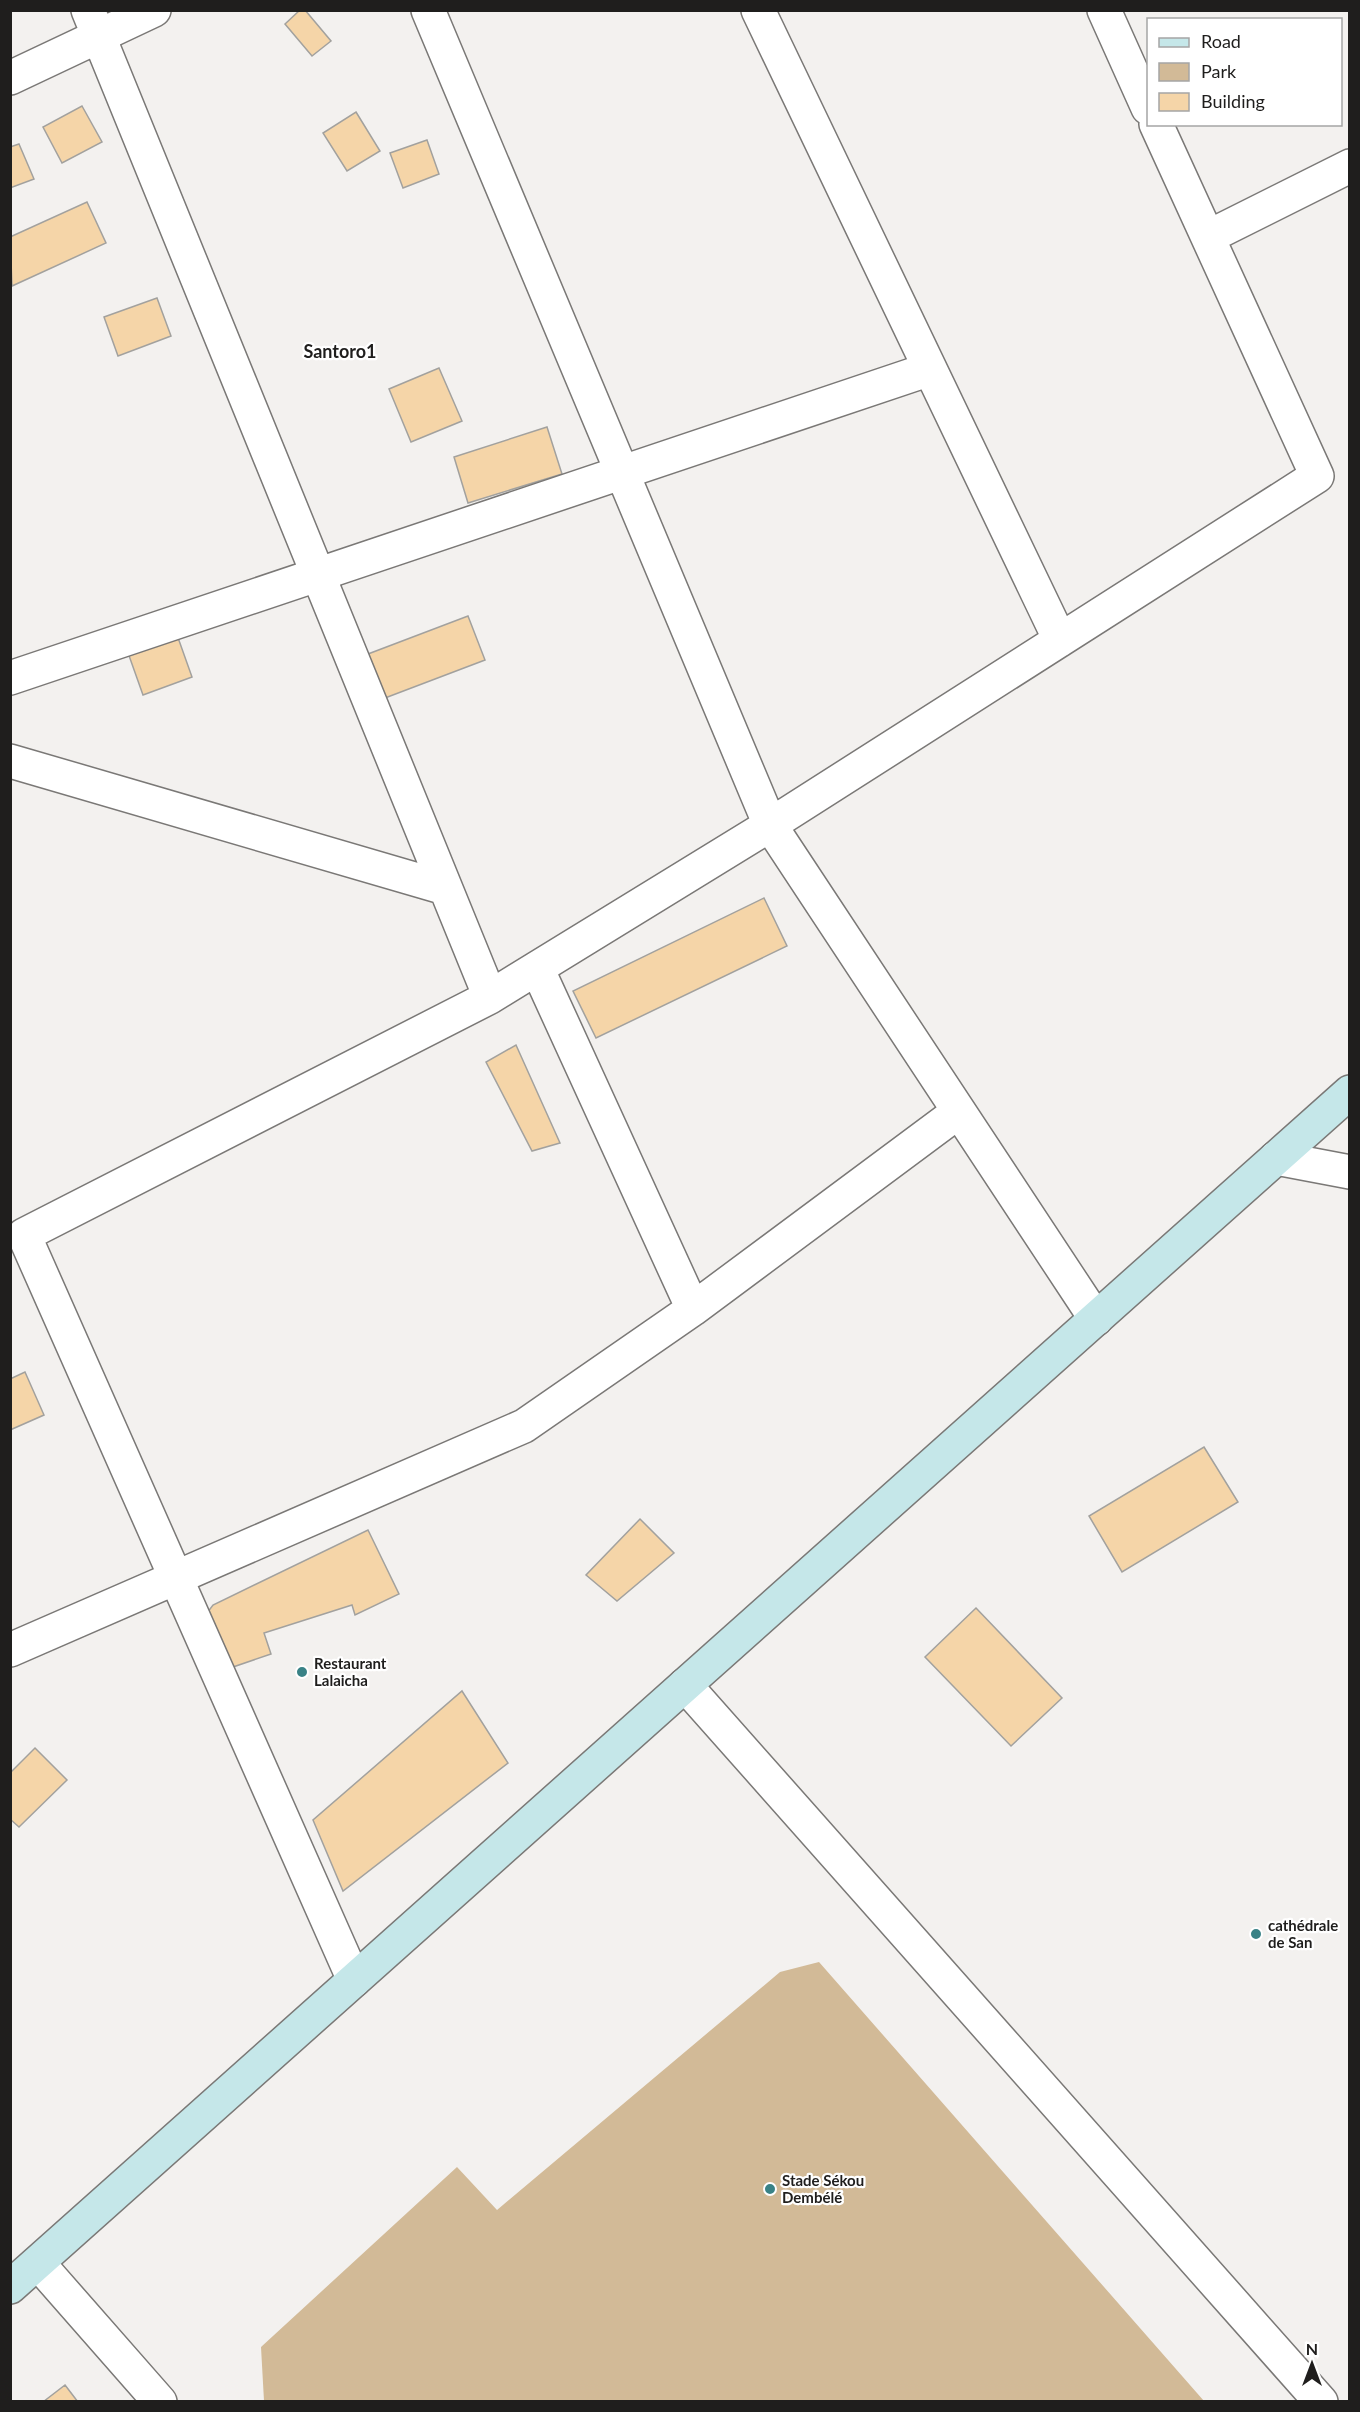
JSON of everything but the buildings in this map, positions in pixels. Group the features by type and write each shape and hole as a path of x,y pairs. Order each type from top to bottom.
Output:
{"main road":[{"path":"10,2287 1350,1092"}],"street":[{"path":"10,78 93,23 154,10"},
{"path":"428,10 770,825 1096,1319"},
{"path":"758,10 1060,640"},
{"path":"1104,10 1147,104"},
{"path":"93,23 490,997"},
{"path":"354,1980 177,1577 17,1233 490,997 770,825 1317,476 1157,126"},
{"path":"1208,237 1350,166"},
{"path":"10,678 930,369"},
{"path":"10,761 445,888"},
{"path":"537,968 693,1309"},
{"path":"10,1650 524,1426 693,1309 958,1112"},
{"path":"1276,1158 1350,1172"},
{"path":"685,1685 1321,2402"},
{"path":"38,2263 160,2402"}],"green space":[{"name":"Stade Sékou Dembélé","path":"819,1962 1204,2401 264,2401 261,2347 457,2167 497,2210 780,1972"}],"place":[{"name":"Restaurant Lalaicha","path":"302,1672"},
{"name":"cathédrale de San","path":"1256,1934"},
{"name":"Stade Sékou Dembélé","path":"770,2189"}],"district":[{"name":"Santoro1","path":"340,351"}]}
